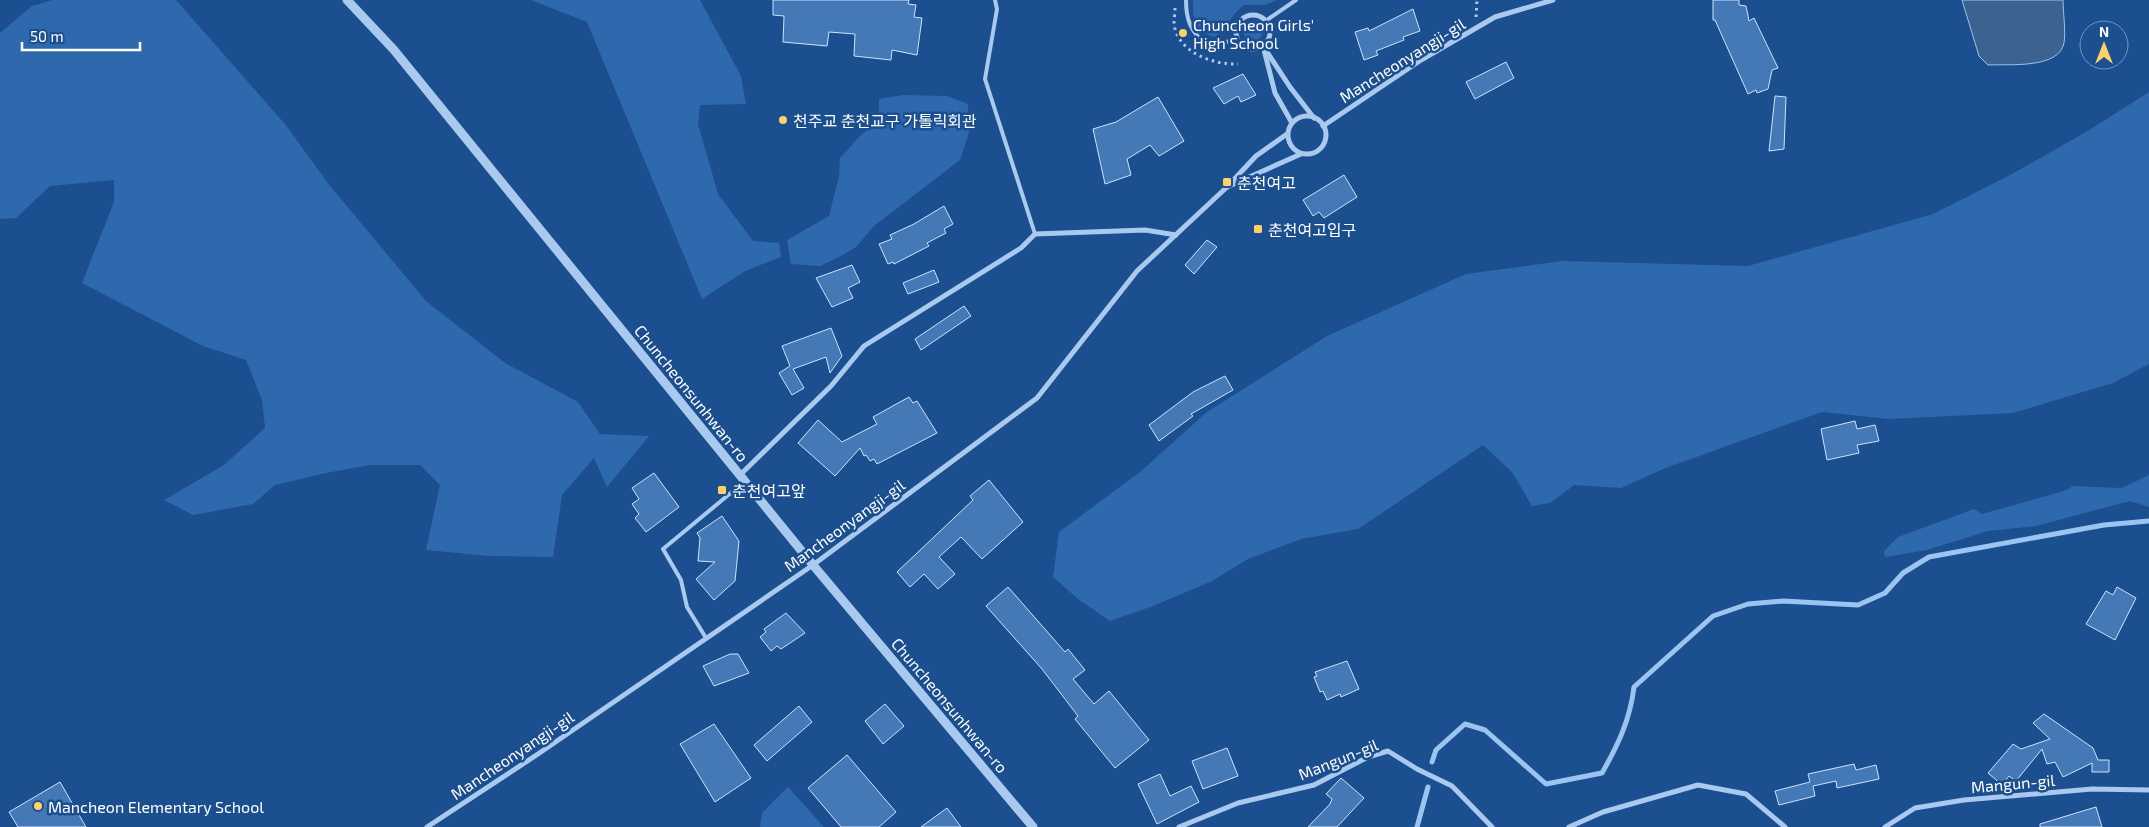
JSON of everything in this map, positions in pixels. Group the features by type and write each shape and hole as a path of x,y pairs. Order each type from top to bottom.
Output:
{"street":[{"name":"Chuncheonsunhwan-ro","path":"347,0 394,50 813,565 1033,827"},
{"name":"Mancheonyangji-gil","path":"1323,126 1421,60 1495,17 1553,0"},
{"path":"1256,14 1267,20 1271,31 1270,37 1263,46 1252,49 1246,48 1238,40 1236,29 1240,20 1245,16 1256,14"},
{"path":"1227,187 1301,154 1314,153 1324,145 1326,132 1323,126 1314,118 1290,87 1263,46"},
{"path":"1263,46 1276,93 1292,123"},
{"path":"1227,187 1256,156 1287,134 1292,123 1302,116 1314,118"},
{"path":"1287,134 1290,146 1301,154"},
{"name":"Mancheonyangji-gil","path":"427,827 813,565 1037,398 1137,270 1227,187"},
{"path":"742,478 832,386 864,346 1021,248 1035,234 1145,230 1176,234"},
{"name":"Mangun-gil","path":"1179,827 1238,803 1314,784 1368,757 1388,751 1417,769 1452,786 1492,827"},
{"path":"1569,827 1603,812 1698,784 1746,794 1785,827"},
{"name":"Mangun-gil","path":"1885,827 1915,808 1964,800 2092,789 2149,790"}],"lane":[{"path":"994,0 997,9 985,79 1035,234"},
{"path":"1186,0 1186,18 1193,34 1206,46 1238,40"},
{"path":"1267,20 1296,0"},
{"path":"706,638 687,608 681,580 663,549 742,478"}],"shaded area":[{"path":"52,0 176,0 285,124 330,186 426,301 505,363 578,402 600,434 649,436 607,487 594,458 562,495 553,557 489,556 426,550 440,485 420,465 370,465 326,473 275,485 253,504 193,515 164,500 224,465 265,428 262,400 246,360 203,346 82,283 114,202 114,180 50,186 16,218 0,219 0,33 32,6"},
{"path":"531,0 700,0 741,76 746,104 700,105 698,124 718,194 753,241 779,243 781,257 745,271 702,299 587,22"},
{"path":"1193,0 1277,0 1265,5 1244,5 1215,37 1203,32 1196,23 1193,13"},
{"path":"1962,0 2063,0 2064,43 2060,51 2044,61 1988,65 1979,56"},
{"path":"1249,21 1257,21 1263,27 1263,35 1257,41 1249,41 1243,35 1243,27"},
{"path":"2149,92 2149,364 2113,383 2013,413 1889,419 1822,412 1663,469 1621,488 1574,485 1550,503 1532,506 1512,472 1483,445 1358,529 1301,539 1248,559 1212,581 1153,606 1110,621 1078,599 1053,577 1059,532 1140,472 1207,412 1327,336 1466,274 1562,261 1748,266 1933,214 2012,174 2086,132"},
{"path":"903,95 947,96 968,104 969,132 960,160 874,226 856,247 820,266 791,264 787,240 829,216 839,176 840,158 859,137 879,120 879,99"},
{"path":"2149,475 2149,507 2130,501 2036,526 1988,531 1927,550 1885,557 1884,551 1898,537 1974,509 1982,514 2064,491 2073,486 2122,488"},
{"path":"788,787 824,827 760,827 762,813"}],"building":[{"path":"773,0 909,0 908,4 916,5 914,17 922,18 917,55 892,50 891,60 854,56 855,34 829,32 827,46 783,42 784,16 773,15"},
{"path":"1713,0 1739,0 1739,5 1746,6 1749,21 1754,18 1778,68 1772,70 1768,89 1757,93 1756,90 1748,94 1715,20 1713,20"},
{"path":"1413,9 1420,31 1403,37 1404,40 1376,51 1378,55 1364,60 1355,32 1368,28 1369,31"},
{"path":"1506,62 1514,78 1475,99 1466,82"},
{"path":"1243,74 1256,95 1241,102 1238,96 1224,104 1213,88"},
{"path":"1775,96 1786,97 1784,149 1769,151"},
{"path":"1158,97 1184,141 1159,156 1150,145 1127,159 1131,175 1105,184 1093,129 1116,122"},
{"path":"1344,175 1357,197 1324,218 1319,212 1313,216 1303,200"},
{"path":"944,206 953,224 944,229 946,233 927,243 929,246 894,264 893,262 888,264 879,244 892,239 890,235 914,224"},
{"path":"1207,240 1217,247 1194,274 1185,265"},
{"path":"852,265 860,282 848,288 853,298 832,307 816,278"},
{"path":"934,270 939,282 908,294 903,283"},
{"path":"964,306 971,316 921,350 915,339"},
{"path":"831,328 842,356 830,373 826,357 793,369 804,388 792,395 779,373 790,366 782,346"},
{"path":"1225,376 1233,390 1191,414 1193,416 1159,441 1149,425 1193,392"},
{"path":"909,397 913,403 917,401 937,433 877,464 874,459 870,461 866,455 864,456 860,448 835,476 798,443 818,420 842,442 877,424 873,417"},
{"path":"1855,421 1857,429 1875,425 1879,441 1857,445 1859,453 1827,460 1821,429"},
{"path":"654,473 679,507 646,532 635,518 639,514 632,504 639,499 632,488"},
{"path":"989,480 1023,522 982,559 961,537 939,557 955,574 938,589 924,574 910,587 897,572 973,500 970,496"},
{"path":"722,516 739,541 735,581 714,600 696,579 715,562 698,561 700,538 697,533"},
{"path":"1008,587 1065,652 1068,649 1085,670 1073,679 1094,704 1109,691 1149,740 1115,768 1075,719 1078,716 1042,669 986,606"},
{"path":"2117,587 2136,598 2115,640 2086,624 2106,591 2113,595"},
{"path":"786,613 805,633 781,649 777,646 771,651 760,637 766,632 764,629"},
{"path":"730,654 738,654 749,673 714,686 703,666"},
{"path":"1347,661 1359,689 1341,697 1340,694 1327,700 1323,691 1320,692 1314,677 1317,676 1315,672"},
{"path":"885,704 904,726 883,744 865,721"},
{"path":"799,706 812,722 767,761 754,745"},
{"path":"2044,714 2093,748 2098,760 2109,760 2109,772 2092,772 2092,763 2063,777 2055,762 2047,764 2042,749 2016,781 2009,776 2002,785 1988,773 2013,744 2021,749 2050,739 2033,723"},
{"path":"714,724 751,778 715,802 680,744"},
{"path":"1227,748 1238,776 1203,789 1192,761"},
{"path":"847,755 896,812 879,827 841,827 808,788"},
{"path":"1854,764 1856,770 1876,765 1879,779 1837,788 1836,781 1813,786 1815,796 1779,805 1775,791 1810,782 1808,774"},
{"path":"1160,774 1170,796 1191,786 1199,802 1157,824 1138,784"},
{"path":"1341,778 1364,798 1337,827 1308,827 1330,804 1332,799 1326,794"},
{"path":"60,782 86,827 18,827 9,812"},
{"path":"2096,807 2102,827 2040,827 2040,824"},
{"path":"947,808 961,827 921,827"}],"waterway":[{"path":"1432,762 1436,750 1465,724 1485,730 1546,784 1602,773 1622,732 1630,710 1634,687 1713,616 1748,604 1783,601 1858,605 1885,593 1903,573 1929,557 2104,525 2149,521"},
{"path":"1417,827 1428,787"}],"place":[{"name":"Chuncheon Girls' High School","path":"1183,33"},
{"name":"천주교 춘천교구 가톨릭회관","path":"783,120"},
{"name":"춘천여고","path":"1227,182"},
{"name":"춘천여고입구","path":"1258,229"},
{"name":"춘천여고앞","path":"722,490"},
{"name":"Mancheon Elementary School","path":"38,806"}]}
